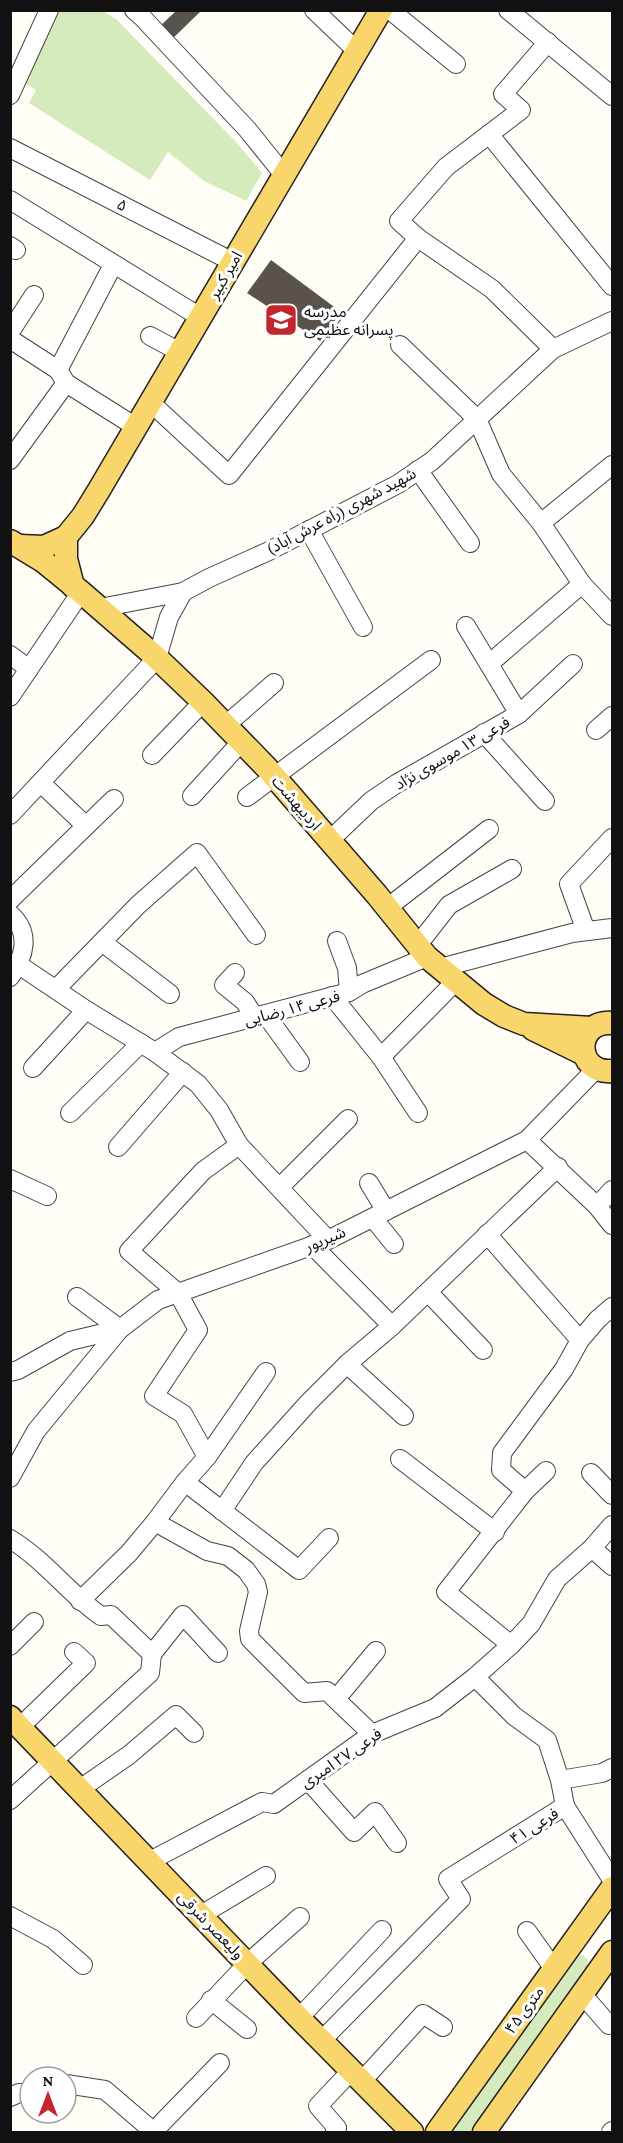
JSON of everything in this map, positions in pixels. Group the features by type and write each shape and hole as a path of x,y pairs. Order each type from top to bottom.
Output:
{"main road":[{"name":"امیر کبیر","path":"66,537 82,516 136,427 381,10"},
{"path":"15,544 44,547 66,537 66,559 77,589"},
{"name":"اردیبهشت","path":"15,544 43,561 100,608 203,702 242,741 435,963 484,1004 524,1024 602,1025"},
{"path":"524,1024 602,1069"},
{"name":"اردیبهشت","path":"602,1025 586,1035 583,1044 602,1069"},
{"name":"ولیعصر شرقی","path":"15,1722 412,2133"},
{"name":"۴۵ متری","path":"437,2133 554,1969 612,1894"},
{"path":"484,2133 612,1952"}],"street":[{"path":"10,95 49,10"},
{"path":"134,10 247,129 284,175"},
{"path":"314,10 358,52"},
{"path":"390,10 456,64"},
{"path":"508,10 612,96"},
{"path":"548,42 503,94 521,110 446,166 399,221 418,238 492,289 553,349"},
{"path":"489,134 612,286"},
{"name":"۵","path":"10,148 233,262"},
{"path":"10,200 200,317"},
{"path":"150,402 229,476 418,238"},
{"path":"10,460 62,376 113,265"},
{"path":"10,332 34,295"},
{"name":"شهید شهری (راه عرش آباد)","path":"100,608 183,592 398,484 432,461 553,349 612,321"},
{"path":"150,336 180,352"},
{"path":"10,339 136,427"},
{"path":"400,345 477,418 501,474 541,523 582,584 612,616"},
{"path":"541,523 612,465"},
{"path":"418,470 470,543"},
{"path":"309,530 363,627"},
{"path":"489,664 582,584"},
{"path":"10,697 77,589"},
{"path":"10,815 157,658 169,617 183,592"},
{"path":"466,626 519,714"},
{"path":"10,655 29,669"},
{"path":"247,797 431,660"},
{"name":"فرعی ۱‍۳ موسوی نژاد","path":"330,840 371,801 396,784 519,714 573,664"},
{"path":"226,725 274,683"},
{"path":"152,755 203,702"},
{"path":"596,730 612,716"},
{"path":"484,733 545,801"},
{"path":"192,796 242,741"},
{"path":"40,783 86,826"},
{"path":"10,900 114,799"},
{"path":"387,908 489,829"},
{"path":"585,931 569,884 612,838"},
{"path":"56,989 138,905 197,852 256,934"},
{"path":"381,1057 435,963 449,904 512,869"},
{"path":"10,914 16,918 23,933 24,949 15,971 56,989 148,1047 198,1084 219,1110 239,1145 280,1187 320,1243 392,1326"},
{"name":"فرعی ۱۴ رضایی","path":"70,1113 148,1047 340,994 362,984 435,963 572,933 612,928"},
{"path":"337,941 347,968 340,994 418,1113"},
{"path":"102,942 170,994"},
{"path":"235,973 224,985 261,1016 300,1062"},
{"path":"33,1068 86,1010"},
{"name":"شیرپور","path":"120,1329 158,1300 320,1243 527,1140 602,1069"},
{"path":"118,1147 183,1072"},
{"path":"280,1187 348,1119"},
{"path":"527,1140 558,1167 597,1206 612,1225"},
{"path":"207,1457 183,1414 154,1396 198,1330 177,1293 129,1251 203,1171 239,1145"},
{"path":"222,1511 254,1463 347,1364 429,1292 558,1167"},
{"path":"10,1179 47,1196"},
{"path":"369,1184 379,1214 394,1244"},
{"path":"597,1206 612,1190"},
{"path":"487,1234 580,1340"},
{"path":"429,1292 483,1350"},
{"path":"77,1297 120,1329"},
{"path":"525,1491 501,1470 502,1453 564,1369 580,1340 612,1307"},
{"path":"13,1368 70,1341 120,1329"},
{"path":"10,1478 36,1431 120,1329"},
{"path":"347,1364 404,1416"},
{"path":"80,1601 129,1553 155,1522 184,1482 207,1457 266,1372"},
{"path":"400,1458 495,1532"},
{"path":"512,1645 446,1592 525,1491 546,1471"},
{"path":"591,1473 612,1495"},
{"path":"184,1482 299,1570 329,1538"},
{"path":"155,1522 207,1551 228,1556 246,1570 256,1584 258,1592 249,1631 250,1639 304,1693 327,1690 372,1734"},
{"name":"فرعی ۲۷ امیری","path":"150,1861 262,1802 274,1804 372,1734 435,1708 512,1645 531,1624 557,1579 592,1548 612,1525"},
{"path":"10,1539 29,1550 80,1601 101,1616 111,1615 152,1654"},
{"path":"592,1548 612,1566"},
{"path":"10,1800 150,1673 152,1654 183,1615 218,1653"},
{"path":"10,1646 34,1622"},
{"path":"336,1699 376,1650"},
{"path":"15,1722 86,1663 74,1652"},
{"path":"475,1677 514,1716 547,1740 560,1780 565,1806"},
{"path":"80,1789 129,1755 176,1715 194,1732"},
{"path":"560,1780 602,1773 612,1768"},
{"path":"308,1780 354,1832 375,1812 397,1843"},
{"name":"فرعی ۴۱","path":"321,2041 461,1899 448,1880 565,1806 612,1894"},
{"path":"201,1915 266,1876"},
{"path":"10,1916 53,1939 83,1965"},
{"path":"196,2018 248,1963 300,1917"},
{"path":"299,2018 382,1930"},
{"path":"527,1931 554,1969"},
{"path":"582,1994 609,2025 612,2023"},
{"path":"211,2000 247,2029"},
{"path":"335,2133 337,2128 318,2106 356,2076 423,2014 443,2027"},
{"path":"78,2086 105,2090 154,2132 220,2063"}],"green space":[{"path":"54,11 103,11 117,20 237,143 262,173 246,201 204,181 168,152 150,180 29,103 36,90 22,81"},
{"path":"578,1955 583,1955 588,1960 587,1966 472,2132 448,2132"}],"building":[{"path":"177,10 202,10 169,42 157,29"},
{"path":"271,260 341,312 320,341 247,293"}],"place":[{"name":"مدرسه پسرانه عظیمی","path":"281,320"}]}
